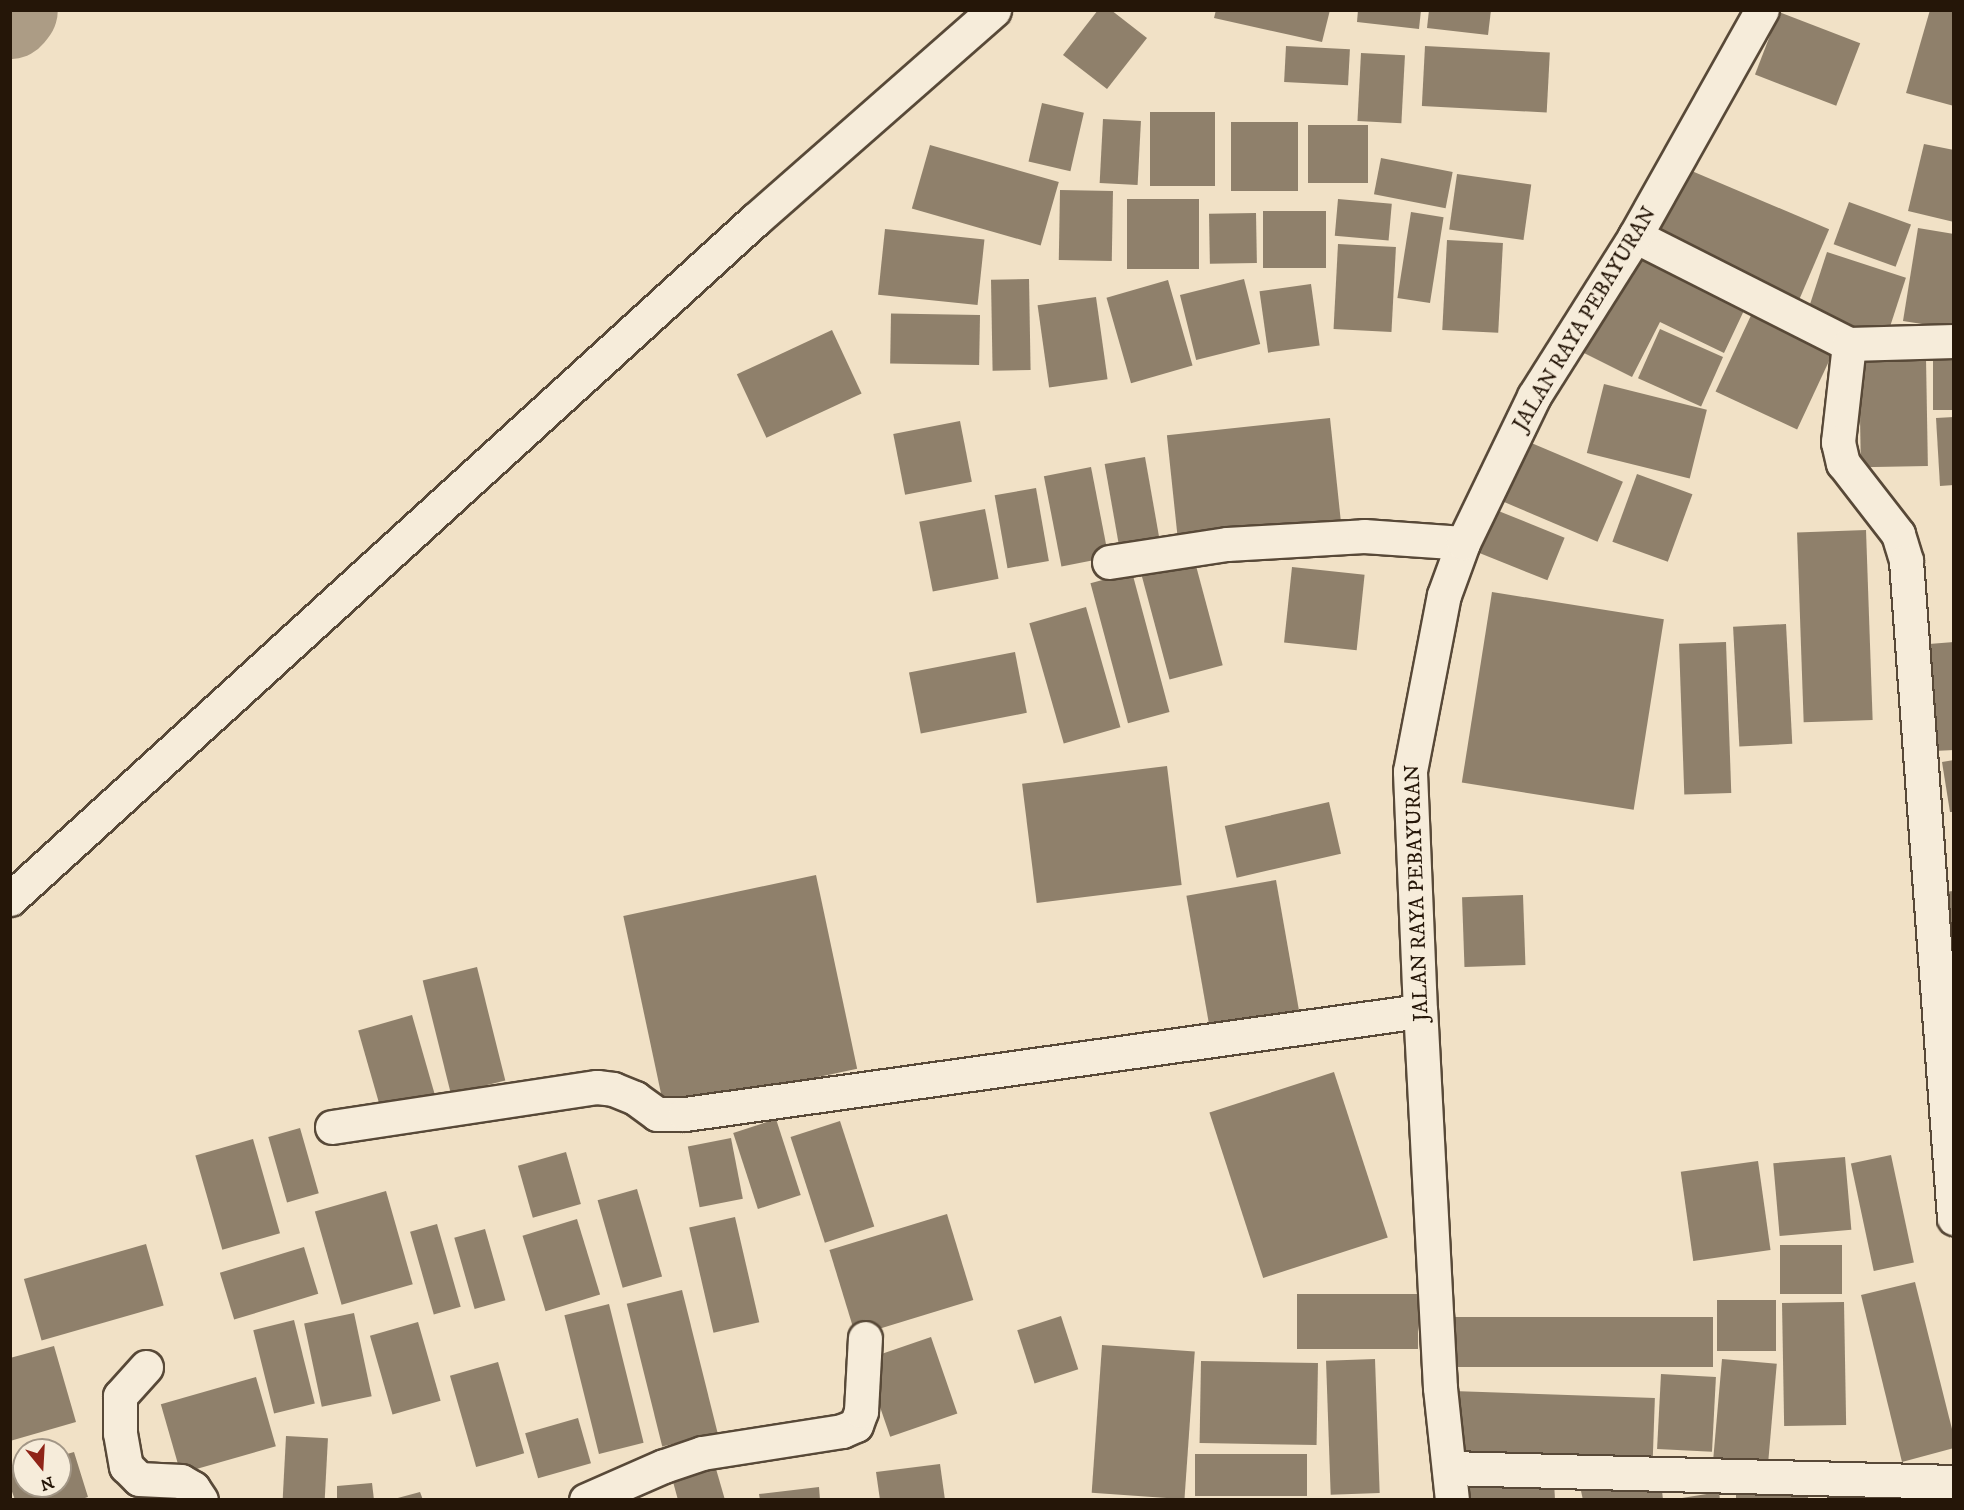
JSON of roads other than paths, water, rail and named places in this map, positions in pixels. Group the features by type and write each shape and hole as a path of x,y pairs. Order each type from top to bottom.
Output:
{"street":[{"path":"10,899 755,219 994,10"},
{"name":"JALAN RAYA PEBAYURAN","path":"1451,1484 1440,1388 1410,771 1444,595 1463,543 1534,396 1635,236 1762,10"},
{"path":"1635,236 1849,344 1953,341"},
{"path":"1849,344 1838,442 1843,463 1898,534 1906,561 1945,1001 1953,1218"},
{"path":"1109,562 1227,544 1364,536 1463,543"},
{"path":"332,1127 597,1087 613,1089 635,1098 657,1114 685,1114 1420,1011"},
{"path":"586,1500 664,1466 702,1453 842,1431 856,1425 861,1411 865,1338"},
{"path":"146,1367 120,1396 120,1433 126,1466 139,1479 181,1481 193,1488 201,1500"},
{"path":"1451,1484 1953,1482"}],"waterway":[{"path":"10,15 14,10"}]}
